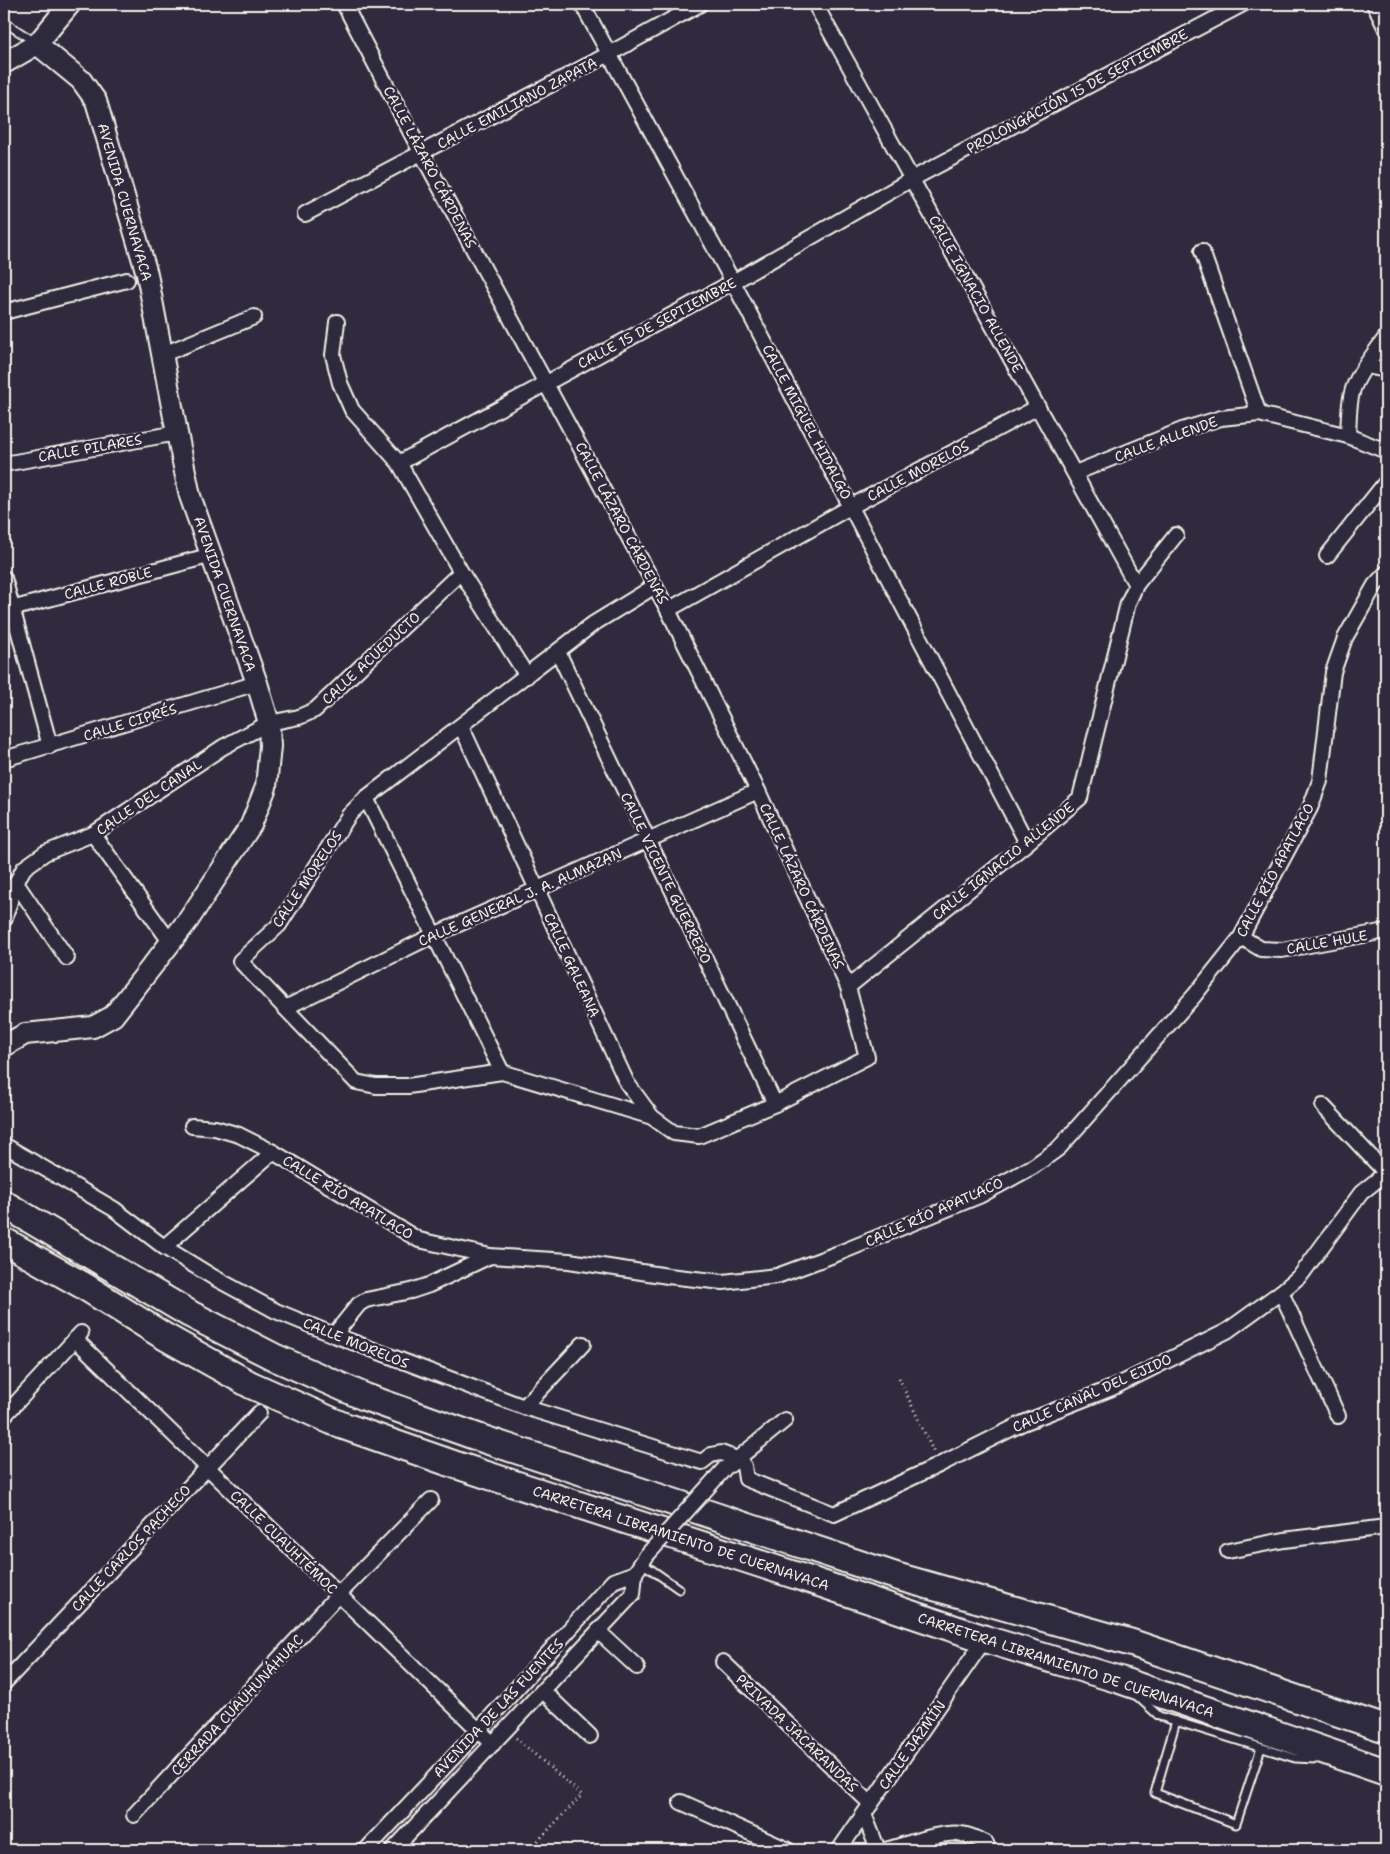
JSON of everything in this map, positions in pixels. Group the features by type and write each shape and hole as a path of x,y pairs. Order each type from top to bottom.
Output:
{"highway":[{"path":"4,1204 190,1314 276,1358 365,1397 486,1440 899,1577 1132,1643 1386,1729"},
{"name":"CARRETERA LIBRAMIENTO DE CUERNAVACA","path":"4,1241 84,1286 162,1335 251,1385 341,1425 456,1465 985,1639 1120,1680 1386,1772"}],"main road":[{"path":"4,63 36,44 70,4"},
{"name":"AVENIDA CUERNAVACA","path":"4,1046 25,1034 93,1027 113,1016 189,919 250,824 266,787 270,746 269,723 257,683 190,496 161,355 147,274 96,102 80,80 36,44"}],"street":[{"name":"CALLE LÁZARO CÁRDENAS","path":"344,4 422,154 656,586 758,791 848,986 867,1057 775,1104"},
{"name":"CALLE MIGUEL HIDALGO","path":"582,4 852,506 1027,843"},
{"name":"CALLE EMILIANO ZAPATA","path":"305,214 422,154 700,4"},
{"name":"CALLE IGNACIO ALLENDE","path":"815,4 1136,584"},
{"path":"1374,4 1386,29"},
{"name":"PROLONGACIÓN 15 DE SEPTIEMBRE","path":"912,179 1239,5"},
{"name":"CALLE 15 DE SEPTIEMBRE","path":"399,463 733,282 912,179"},
{"path":"1202,251 1259,414 1348,436 1386,451"},
{"path":"4,312 127,280"},
{"path":"161,355 254,317"},
{"path":"337,322 333,355 340,383 352,410 399,463 461,572 527,676"},
{"path":"1348,436 1349,411 1353,389 1386,337"},
{"path":"1366,366 1386,370"},
{"name":"CALLE MORELOS","path":"668,610 852,506 1038,407"},
{"name":"CALLE ALLENDE","path":"1075,474 1182,430 1221,418 1259,414"},
{"name":"CALLE PILARES","path":"4,464 177,433"},
{"path":"1328,556 1386,482"},
{"name":"CALLE IGNACIO ALLENDE","path":"848,986 1027,843 1080,798 1128,603 1136,584 1176,535"},
{"name":"CALLE ROBLE","path":"8,610 212,555"},
{"name":"CALLE ACUEDUCTO","path":"269,723 299,717 315,710 461,572"},
{"name":"CALLE RÍO APATLACO","path":"192,1126 215,1128 239,1135 273,1152 419,1240 490,1256 569,1261 723,1282 777,1276 979,1196 1034,1166 1059,1148 1194,996 1241,937 1310,808 1320,781 1333,672 1345,638 1375,585 1386,573"},
{"path":"4,578 8,610 50,746"},
{"name":"CALLE MORELOS","path":"652,1117 502,1072 408,1086 376,1086 356,1082 240,961 279,925 350,815 366,798 593,624 656,586"},
{"name":"CALLE VICENTE GUERRERO","path":"558,652 775,1104"},
{"name":"CALLE CIPRÉS","path":"4,759 257,683"},
{"name":"CALLE DEL CANAL","path":"4,920 16,883 24,868 45,853 93,834 223,747 269,723"},
{"name":"CALLE GALEANA","path":"462,726 627,1083 652,1117"},
{"name":"CALLE GENERAL J. A. ALMAZAN","path":"285,1008 434,935 758,791"},
{"path":"366,798 502,1072"},
{"path":"93,834 171,943"},
{"path":"16,883 67,958"},
{"name":"CALLE HULE","path":"1241,937 1261,949 1282,950 1386,931"},
{"path":"652,1117 674,1133 698,1136 775,1104"},
{"path":"1322,1106 1386,1173"},
{"name":"CALLE MORELOS","path":"4,1144 114,1209 164,1247 213,1277 276,1311 524,1407 702,1462 711,1454 721,1453 737,1459"},
{"path":"164,1247 273,1152"},
{"name":"CALLE CANAL DEL EJIDO","path":"737,1459 744,1466 746,1479 834,1514 1023,1423 1112,1388 1227,1331 1301,1275 1361,1193 1386,1173"},
{"path":"334,1335 359,1304 366,1300 410,1292 490,1256"},
{"path":"1281,1292 1338,1416"},
{"name":"CALLE CUAUHTÉMOC","path":"4,1416 78,1336 207,1467 493,1744"},
{"path":"524,1407 583,1344"},
{"name":"CALLE CARLOS PACHECO","path":"4,1683 259,1413"},
{"path":"641,1563 725,1468 785,1420"},
{"name":"CERRADA CUAUHUNÁHUAC","path":"134,1815 339,1594 431,1500"},
{"path":"1228,1551 1284,1540 1386,1527"},
{"name":"AVENIDA DE LAS FUENTES","path":"393,1850 633,1594 641,1563"},
{"name":"AVENIDA DE LAS FUENTES","path":"366,1850 614,1581 641,1563"},
{"path":"598,1631 637,1667"},
{"name":"CALLE JAZMÍN","path":"839,1850 985,1639"},
{"name":"PRIVADA JACARANDAS","path":"723,1662 868,1809"},
{"path":"543,1691 590,1736"},
{"path":"681,1802 788,1850"},
{"path":"868,1809 878,1850"},
{"path":"885,1850 946,1834 961,1834 974,1837 986,1843 988,1850"}],"lane":[{"path":"4,22 36,44"},
{"path":"641,1563 679,1589"},
{"path":"1120,1680 1160,1716 1295,1758 1346,1759"},
{"path":"1176,1721 1155,1793 1236,1824 1261,1748"}],"path":[{"path":"899,1378 939,1465"},
{"path":"506,1730 582,1795 529,1850"}]}
